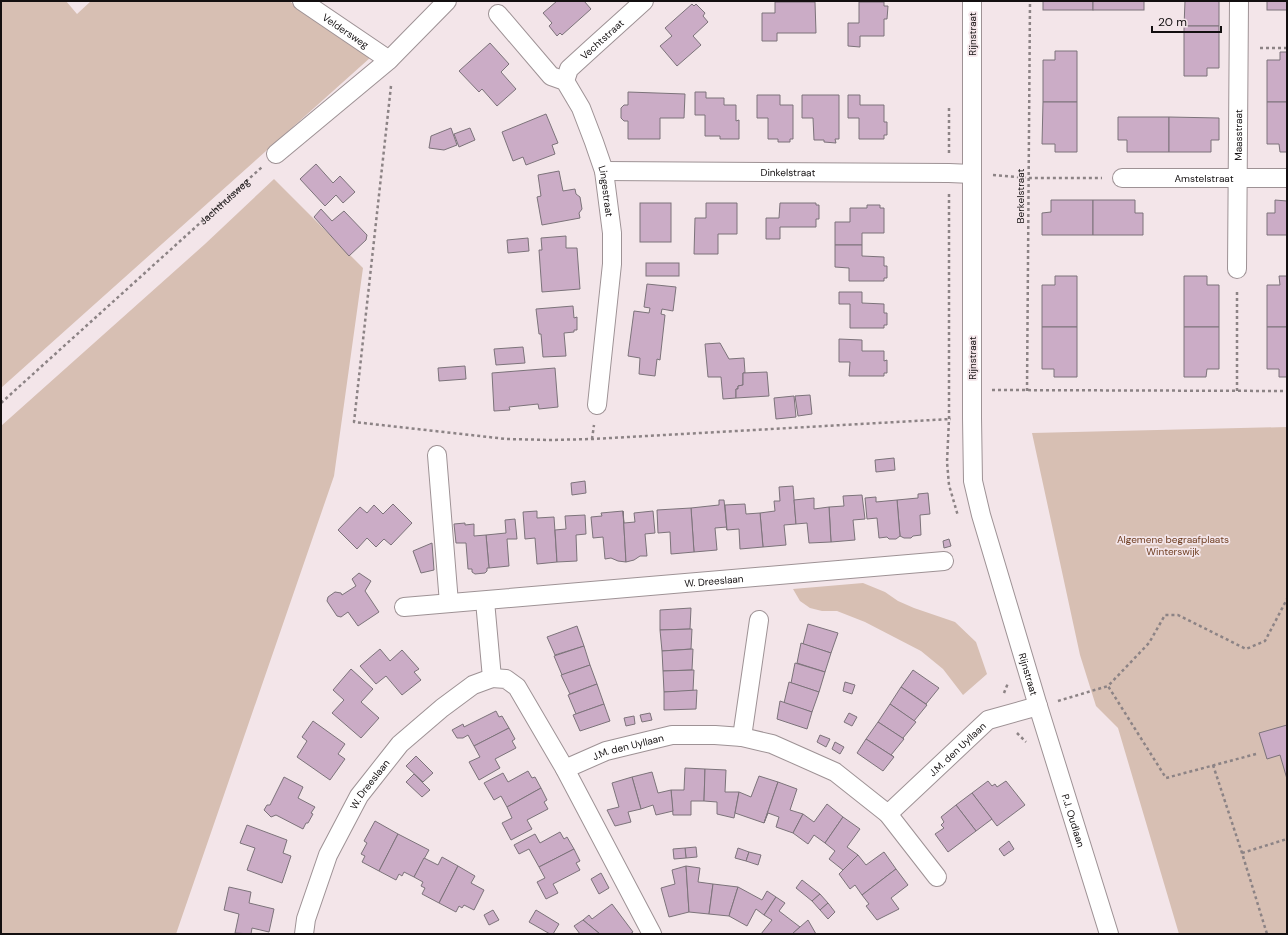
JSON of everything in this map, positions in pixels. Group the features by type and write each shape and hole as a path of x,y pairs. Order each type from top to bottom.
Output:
{"street":[{"name":"Veldersweg","path":"302,1 389,60"},
{"path":"276,154 389,60 447,1"},
{"name":"Vechtstraat","path":"564,81 569,69 644,1"},
{"name":"Rijnstraat","path":"972,1 973,481 981,515 1038,706"},
{"name":"Maasstraat","path":"1237,269 1239,1"},
{"name":"Lingestraat","path":"498,14 551,76 564,81 581,108 604,171 612,233 612,264 597,405"},
{"name":"Dinkelstraat","path":"604,171 972,174"},
{"name":"Amstelstraat","path":"1122,178 1287,178"},
{"path":"437,455 450,603"},
{"name":"W. Dreeslaan","path":"404,607 944,561"},
{"path":"485,601 492,678 506,679 517,687 565,769 652,934"},
{"path":"742,737 759,620"},
{"name":"W. Dreeslaan","path":"304,934 306,919 328,856 359,796 400,744 442,708 473,685 492,678"},
{"name":"J.M. den Uyllaan","path":"888,814 988,720 1038,706"},
{"name":"P.J. Oudlaan","path":"1038,706 1109,934"},
{"name":"J.M. den Uyllaan","path":"565,769 606,751 672,735 715,735 742,737 772,744 835,772 888,814 937,877"}],"path":[{"name":"Berkelstraat","path":"1027,391 1030,1"},
{"path":"1239,48 1287,48"},
{"path":"389,60 393,72 354,422 506,439 551,440 972,418"},
{"name":"Jachthuisweg","path":"1,402 276,154"},
{"path":"972,174 1028,178 1122,178"},
{"path":"1237,269 1237,391"},
{"path":"972,390 1287,391"},
{"path":"1038,706 1108,686 1148,643 1164,615 1178,615 1246,649 1265,641 1287,599"},
{"path":"1108,686 1166,778 1256,754"},
{"path":"1213,766 1267,934"},
{"path":"1242,853 1287,839"}],"green space":[{"path":"1,1 66,1 77,14 91,1 289,1 371,57 1,388"},
{"path":"274,179 363,268 334,476 176,934 1,934 1,426 205,244"},
{"name":"Algemene begraafplaats Winterswijk","path":"1287,427 1287,934 1179,934 1118,728 1096,706 1080,655 1032,433"},
{"path":"863,583 885,592 898,601 914,608 955,622 976,642 987,674 963,695 943,669 921,651 865,622 837,611 822,611 810,608 800,601 793,589"}],"building":[{"path":"557,1 584,1 591,9 562,35 560,33 557,36 549,26 552,23 543,13"},
{"path":"1043,1 1093,1 1093,10 1043,10"},
{"path":"1093,1 1144,1 1144,10 1093,10"},
{"path":"1185,1 1219,1 1219,26 1184,26"},
{"path":"1267,1 1287,1 1287,10 1267,10"},
{"path":"775,2 815,2 816,33 777,33 777,41 762,41 762,13 775,13"},
{"path":"859,2 884,2 884,6 888,6 887,19 884,19 884,36 860,36 860,47 848,46 848,23 859,23"},
{"path":"692,4 694,6 696,4 705,13 703,16 708,22 693,36 701,45 677,66 660,46 672,36 665,28"},
{"path":"1184,26 1219,26 1219,68 1207,68 1207,76 1184,76"},
{"path":"490,43 509,64 501,72 516,89 497,106 482,89 479,92 459,71"},
{"path":"1055,51 1077,51 1077,102 1043,102 1043,60 1055,60"},
{"path":"1280,52 1287,52 1287,102 1267,102 1267,60 1280,60"},
{"path":"628,92 685,94 684,118 660,118 660,139 628,139 628,121 624,121 621,118 621,108 624,105 628,105"},
{"path":"695,92 706,92 706,98 724,98 724,105 736,105 736,121 739,120 739,139 720,139 720,136 705,136 705,115 695,115"},
{"path":"757,95 780,95 780,105 793,105 793,139 790,139 790,142 778,142 778,139 768,139 768,118 757,118"},
{"path":"802,95 839,95 839,139 835,139 836,143 824,142 824,140 814,140 813,118 802,118"},
{"path":"848,95 860,95 860,105 884,105 884,122 887,122 887,135 884,135 884,139 859,139 859,118 848,118"},
{"path":"1043,102 1077,102 1077,152 1055,152 1055,144 1042,144"},
{"path":"1267,102 1287,102 1287,152 1280,152 1279,144 1267,144"},
{"path":"546,114 558,143 552,145 555,154 526,165 523,157 513,161 502,132"},
{"path":"1118,117 1169,117 1169,152 1127,152 1127,140 1118,140"},
{"path":"1169,117 1219,118 1219,140 1211,140 1211,152 1169,152"},
{"path":"451,128 457,145 444,150 429,148 431,136"},
{"path":"470,128 475,140 459,147 454,134"},
{"path":"316,164 333,183 340,176 355,192 343,203 336,195 325,206 300,179"},
{"path":"559,171 563,191 575,189 576,194 580,197 582,209 579,213 580,218 542,225 537,197 541,196 538,175"},
{"path":"1051,200 1093,200 1093,235 1042,235 1042,213 1051,212"},
{"path":"1093,200 1135,200 1135,213 1143,213 1143,235 1093,235"},
{"path":"1275,200 1287,201 1287,235 1267,235 1267,213 1275,213"},
{"path":"640,203 671,203 671,242 640,242"},
{"path":"706,203 737,203 737,234 718,234 718,254 694,254 695,218 706,218"},
{"path":"780,203 816,203 816,205 819,205 819,219 816,219 816,227 780,227 780,239 766,239 766,218 779,218"},
{"path":"867,205 880,205 880,208 884,208 884,233 862,233 862,245 835,245 835,222 850,222 850,208 867,208"},
{"path":"321,209 332,221 344,211 367,235 366,240 349,256 314,217"},
{"path":"566,236 566,248 577,248 580,289 542,292 539,250 542,250 541,238"},
{"path":"528,238 529,251 508,253 507,240"},
{"path":"835,245 862,245 862,256 884,257 884,266 887,266 887,278 884,278 884,281 849,281 849,268 835,267"},
{"path":"646,263 679,263 679,276 646,276"},
{"path":"1055,276 1077,276 1077,327 1042,327 1042,285 1055,285"},
{"path":"1184,276 1207,276 1207,285 1219,285 1219,327 1184,327"},
{"path":"1279,276 1287,276 1287,327 1267,327 1267,285 1280,285"},
{"path":"647,284 676,287 673,311 662,309 661,314 665,315 660,360 657,359 655,376 639,374 640,358 628,356 634,311 649,313 650,308 644,307"},
{"path":"839,292 862,292 862,303 884,304 884,313 887,313 887,325 884,325 884,328 850,328 850,304 839,304"},
{"path":"573,306 574,318 577,317 577,330 574,330 574,332 564,333 566,356 543,357 541,334 539,334 536,309"},
{"path":"1042,327 1077,327 1077,377 1054,377 1054,369 1042,369"},
{"path":"1184,327 1219,327 1219,369 1207,369 1206,377 1184,377"},
{"path":"1267,327 1287,327 1287,377 1279,377 1279,369 1267,369"},
{"path":"839,339 862,340 862,351 884,351 884,361 887,360 887,373 884,373 884,376 849,376 850,362 839,362"},
{"path":"720,343 729,359 744,358 745,373 743,373 743,385 738,386 738,389 736,389 736,398 723,399 721,377 708,377 705,344"},
{"path":"523,347 525,363 496,365 494,349"},
{"path":"465,366 466,379 439,381 438,368"},
{"path":"555,368 558,407 539,409 538,404 509,407 510,410 494,411 492,373"},
{"path":"767,372 769,396 736,398 736,389 738,389 738,386 743,385 743,373"},
{"path":"810,395 812,414 798,416 795,396"},
{"path":"794,396 796,417 776,419 774,398"},
{"path":"894,458 895,470 876,472 875,460"},
{"path":"585,481 586,493 572,495 571,483"},
{"path":"793,486 796,524 784,525 786,545 763,547 760,513 775,511 774,501 780,501 779,487"},
{"path":"928,493 930,514 920,515 921,535 913,536 911,538 904,538 900,536 897,500 918,498 918,494"},
{"path":"862,495 865,519 853,520 855,540 831,542 829,507 844,506 843,496"},
{"path":"876,497 876,502 897,500 900,536 896,539 889,539 887,537 879,538 877,518 867,519 865,498"},
{"path":"814,498 814,509 829,507 831,542 809,543 807,523 796,524 794,500"},
{"path":"719,500 724,500 727,527 715,528 717,550 694,552 691,508 719,505"},
{"path":"393,504 412,523 391,545 384,539 376,547 367,538 357,549 338,530 360,507 367,513 374,505 383,514"},
{"path":"745,504 746,514 760,513 763,547 740,549 739,529 727,530 725,505"},
{"path":"691,508 694,552 671,554 670,532 658,533 657,510"},
{"path":"537,511 537,518 554,517 557,562 537,564 535,538 525,539 523,512"},
{"path":"623,511 626,562 611,558 605,559 603,537 593,538 591,517 602,516 601,513"},
{"path":"623,511 624,523 635,522 634,513 653,511 655,533 645,534 647,556 640,556 634,560 626,562"},
{"path":"585,515 586,534 576,535 577,561 557,562 555,530 566,529 565,516"},
{"path":"515,519 517,539 507,539 509,566 489,568 486,535 506,533 505,520"},
{"path":"465,523 465,525 474,524 474,536 486,535 489,568 487,568 485,573 475,574 472,572 472,569 468,569 466,543 456,543 454,524"},
{"path":"949,539 951,546 944,548 943,541"},
{"path":"432,543 434,570 421,573 413,551"},
{"path":"359,573 371,581 365,591 379,612 358,626 348,612 341,617 337,616 327,601 328,597 335,592 341,593 342,595 356,586 352,579"},
{"path":"691,608 690,629 660,630 660,610"},
{"path":"808,624 838,633 831,653 803,644"},
{"path":"577,626 584,646 555,655 547,637"},
{"path":"692,629 691,649 662,651 660,630"},
{"path":"801,643 831,653 825,672 797,663"},
{"path":"584,646 590,665 562,675 554,656"},
{"path":"380,649 390,661 402,650 419,669 414,672 421,680 402,695 386,676 376,684 360,666"},
{"path":"693,649 692,670 663,671 662,651"},
{"path":"795,663 825,672 819,692 791,683"},
{"path":"590,665 597,684 570,694 561,675"},
{"path":"351,669 373,689 361,702 379,718 361,738 332,713 344,700 333,690"},
{"path":"694,670 693,691 664,692 663,671"},
{"path":"913,670 939,688 926,704 901,687"},
{"path":"789,682 819,692 812,712 784,703"},
{"path":"845,682 855,685 852,694 843,691"},
{"path":"597,684 604,704 576,714 568,695"},
{"path":"901,687 927,705 914,721 890,704"},
{"path":"697,690 696,709 664,710 664,692"},
{"path":"780,701 812,712 807,729 777,719"},
{"path":"604,704 610,721 580,731 573,715"},
{"path":"890,704 916,722 903,738 904,739 878,722"},
{"path":"496,711 499,717 502,716 509,728 474,746 468,735 463,738 457,738 452,730 463,724 464,727"},
{"path":"650,713 652,720 642,722 640,715"},
{"path":"849,713 857,717 852,726 844,722"},
{"path":"634,716 635,724 626,726 624,718"},
{"path":"313,721 345,744 338,754 345,759 330,780 297,757 307,741 302,737"},
{"path":"878,722 904,739 891,755 894,757 866,739"},
{"path":"1287,725 1287,779 1280,755 1267,759 1259,733"},
{"path":"509,728 515,739 512,741 516,748 495,759 500,768 479,780 469,762 480,757 474,746"},
{"path":"820,735 830,739 826,747 817,742"},
{"path":"866,739 894,757 883,771 857,753"},
{"path":"835,742 844,747 840,754 832,749"},
{"path":"416,756 433,773 423,782 406,766"},
{"path":"685,768 705,769 704,801 691,801 691,815 673,815 671,790 684,790"},
{"path":"705,769 726,770 725,792 739,792 734,818 717,814 717,802 704,801"},
{"path":"528,771 532,778 535,777 541,788 507,807 501,796 494,800 484,783 503,773 508,782"},
{"path":"652,772 658,793 671,790 673,811 656,815 653,805 641,809 632,777"},
{"path":"414,774 430,790 422,797 406,782"},
{"path":"759,776 778,782 764,823 735,813 739,792 751,797"},
{"path":"284,777 303,787 298,798 315,807 311,813 313,814 303,829 276,815 271,817 264,810 267,805 270,805"},
{"path":"632,777 641,809 628,812 631,822 615,826 607,810 619,807 612,783"},
{"path":"988,781 992,786 995,784 997,787 1006,781 1025,805 997,826 972,793"},
{"path":"778,782 797,789 790,810 803,814 793,833 776,827 779,817 768,813 764,823"},
{"path":"541,788 547,800 544,802 548,809 527,820 532,829 511,840 502,823 512,818 507,807"},
{"path":"972,793 992,819 976,831 956,805"},
{"path":"827,804 843,817 825,843 814,835 808,844 793,833 803,814 814,822"},
{"path":"956,805 976,831 948,852 935,834 944,828 941,825 944,822 941,817"},
{"path":"843,817 860,829 847,847 858,855 843,870 829,859 835,851 825,843"},
{"path":"375,821 398,834 379,871 362,862 365,856 361,854 367,843 364,841"},
{"path":"247,825 287,840 283,853 291,856 282,883 247,870 255,848 240,843"},
{"path":"560,832 564,839 567,837 574,849 539,867 529,849 519,854 514,845 535,834 540,843"},
{"path":"398,834 429,850 414,877 404,872 402,876 399,874 396,880 379,871"},
{"path":"1009,841 1014,849 1004,856 999,849"},
{"path":"696,847 697,857 686,858 685,848"},
{"path":"685,848 686,858 674,859 673,849"},
{"path":"738,848 749,852 746,861 735,858"},
{"path":"574,849 580,861 576,863 580,870 553,884 558,893 546,899 537,882 545,878 539,867"},
{"path":"749,852 761,855 758,865 746,861"},
{"path":"884,852 896,869 862,895 855,885 850,889 839,874 858,855 866,865"},
{"path":"442,857 458,866 439,903 422,894 425,888 421,886 423,882 414,877 424,858 438,865"},
{"path":"458,866 475,876 471,883 484,890 474,910 464,905 462,908 459,906 456,912 439,903"},
{"path":"686,866 689,912 669,917 661,888 675,884 672,870"},
{"path":"686,866 700,868 698,882 713,884 709,914 689,912"},
{"path":"896,869 908,885 891,898 899,909 877,920 866,906 869,904 862,895"},
{"path":"601,873 609,888 599,894 591,879"},
{"path":"802,880 820,894 812,901 796,888"},
{"path":"713,884 738,887 729,916 709,914"},
{"path":"229,887 251,892 249,903 274,909 269,932 252,928 251,934 235,933 239,914 224,910"},
{"path":"738,887 762,900 767,891 776,897 764,915 756,909 747,926 729,916"},
{"path":"820,894 828,903 820,910 812,901"},
{"path":"776,897 785,903 779,911 800,927 792,934 761,934 772,920 764,915"},
{"path":"828,903 835,912 828,919 820,910"},
{"path":"612,904 633,932 630,934 600,934 583,920 589,915 592,919"},
{"path":"493,910 499,920 489,925 484,915"},
{"path":"536,910 559,924 553,934 550,934 529,922"},
{"path":"583,920 600,934 580,934 574,926"},
{"path":"808,920 816,934 792,934"}]}
